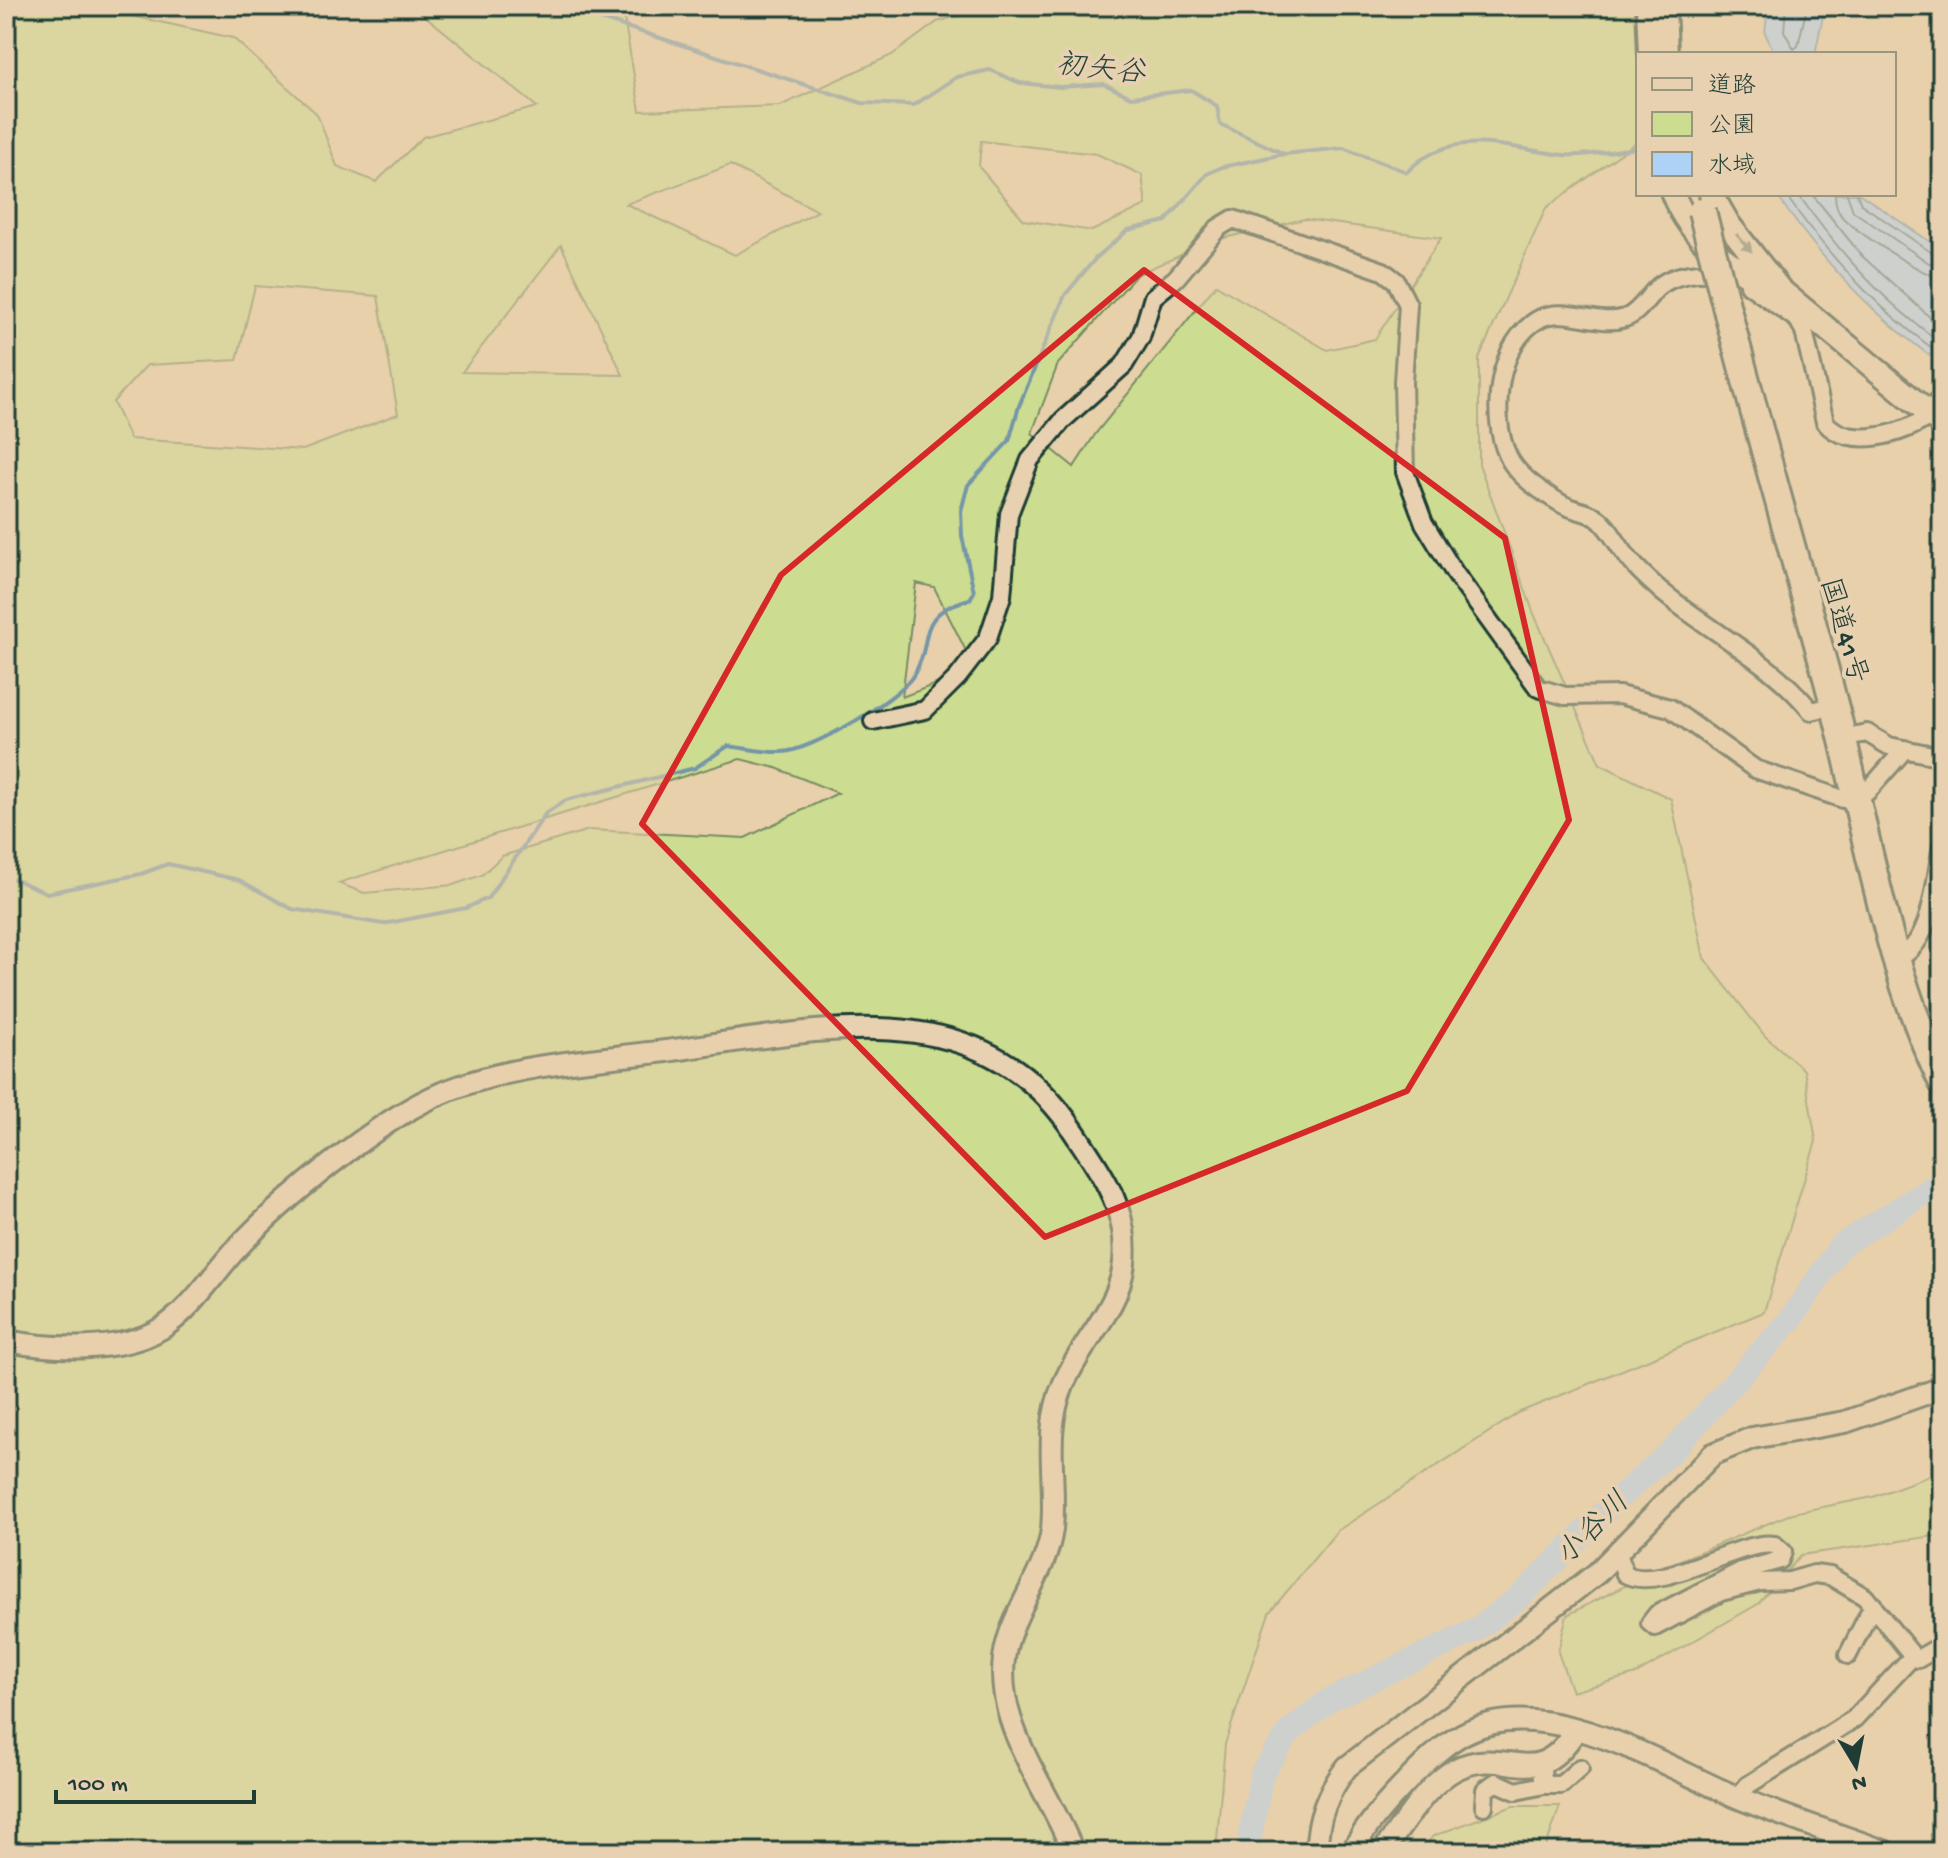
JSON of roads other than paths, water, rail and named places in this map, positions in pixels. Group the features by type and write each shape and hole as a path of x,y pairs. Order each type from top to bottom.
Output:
{"highway":[{"path":"1662,6 1664,52"},
{"name":"国道41号","path":"1703,200 1728,313 1834,706 1896,959 1913,1017 1939,1075"}],"main road":[{"path":"1648,6 1650,52"},
{"path":"1674,196 1686,222 1700,240 1758,281 1780,290"},
{"path":"1703,200 1729,225 1780,290 1938,413"}],"street":[{"path":"873,721 925,710 958,677 988,638 1002,596 1009,514 1030,460 1063,420 1124,365 1141,337 1153,297 1176,278 1218,228 1233,219 1383,271 1396,281 1408,305 1403,382 1405,472 1424,523 1461,582 1538,688 1565,696 1619,695 1670,708 1755,769 1843,799"},
{"path":"1834,706 1811,711 1795,691 1739,645 1661,591 1626,556 1597,518 1563,505 1521,473 1508,456 1501,429 1500,388 1507,360 1520,337 1541,318 1558,315 1605,320 1626,318 1659,286 1680,276 1712,272 1741,279 1798,320 1804,331 1825,422 1834,434 1853,439 1913,426 1938,413"},
{"path":"1841,738 1867,733 1889,746 1942,757"},
{"path":"1867,792 1905,749"},
{"path":"1896,959 1905,955 1922,936 1937,896 1942,846"},
{"path":"6,1341 79,1346 107,1344 128,1341 163,1327 261,1224 351,1151 431,1098 485,1077 841,1028 910,1029 971,1045 1014,1069 1070,1125 1109,1186 1124,1233 1126,1258 1114,1302 1066,1378 1051,1420 1052,1533 1037,1575 1010,1632 1001,1676 1010,1720 1073,1852"},
{"path":"1317,1852 1324,1808 1333,1785 1347,1767 1597,1573 1713,1454 1752,1438 1845,1422 1942,1388"},
{"path":"1618,1553 1625,1574 1646,1578 1728,1557 1753,1546 1768,1544 1783,1552 1780,1560 1741,1571 1657,1614 1650,1623 1655,1627 1721,1592 1760,1582 1790,1581 1814,1574 1840,1581 1873,1605 1918,1659 1942,1645"},
{"path":"1848,1655 1873,1605"},
{"path":"1737,1798 1748,1785 1854,1719 1913,1656"},
{"path":"1353,1849 1429,1757 1465,1733 1510,1722 1559,1725 1603,1737 1737,1798 1886,1852"},
{"path":"1382,1852 1436,1784 1455,1770 1491,1762 1541,1763 1554,1759 1576,1730"},
{"path":"1541,1763 1544,1785"},
{"path":"1484,1806 1485,1790 1496,1782 1516,1791 1561,1785 1580,1768"}],"water":[{"path":"1768,6 1825,6 1815,52 1774,52 1765,33"},
{"path":"1777,196 1863,196 1942,250 1942,364 1872,308 1831,265"}],"waterway":[{"name":"初矢谷","path":"457,6 464,10 477,6"},
{"name":"初矢谷","path":"544,6 595,17 862,103 914,105 957,77 990,70 1020,83 1060,87 1104,84 1131,97 1191,90 1217,106 1220,124 1284,154"},
{"path":"14,879 47,893 141,874 168,864 239,880 292,909 383,924 466,908 488,898 546,813 566,800 695,768 728,746 775,752 795,749 852,723 904,686 920,663 932,621 952,605 970,599 974,592 962,536 961,511 968,485 1009,441 1019,406 1065,295 1095,259 1128,230 1166,221 1207,174 1222,167 1284,154 1343,148 1407,172 1424,158 1462,144 1502,145 1564,155 1636,148"},
{"name":"小谷川","path":"1250,1852 1250,1836 1262,1773 1290,1731 1329,1700 1476,1630 1522,1595 1613,1503 1673,1450 1791,1319 1840,1246 1942,1182"}]}
